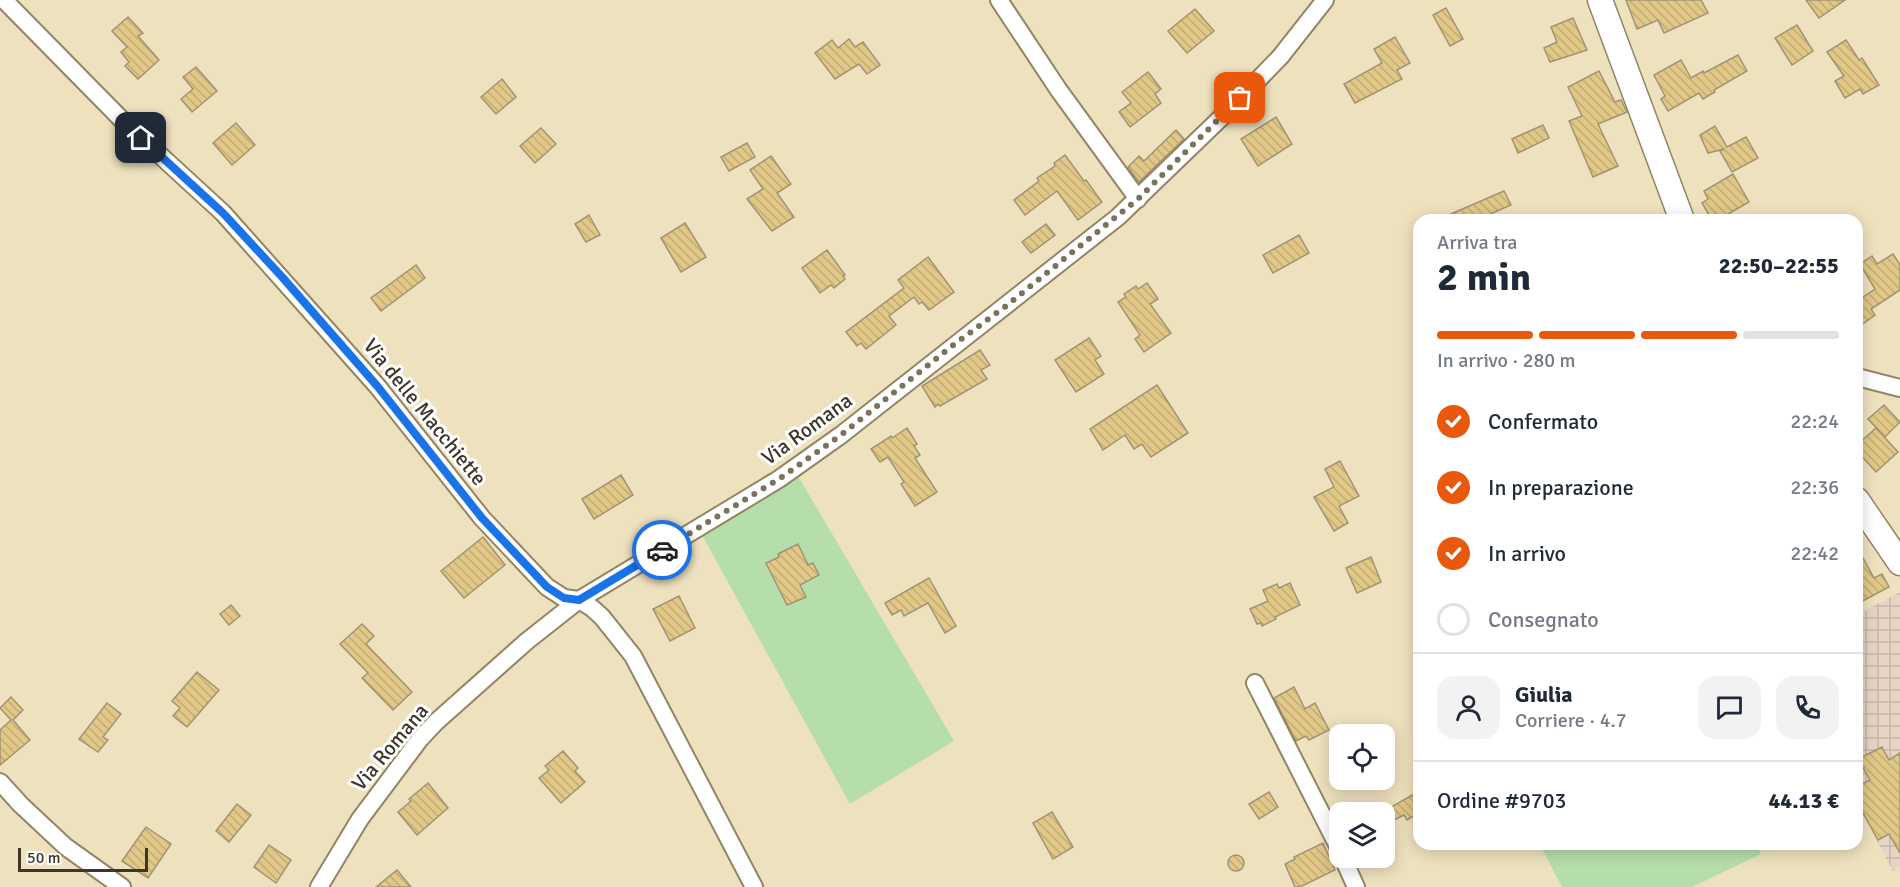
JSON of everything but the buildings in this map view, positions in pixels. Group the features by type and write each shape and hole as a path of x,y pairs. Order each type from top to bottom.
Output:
{"main road":[{"path":"1600,0 1680,214"},
{"path":"1863,512 1900,563"}],"street":[{"name":"Via delle Macchiette","path":"4,0 125,123 223,213 378,387 482,518 547,587 564,598 579,600 602,617 633,656 754,887"},
{"path":"999,0 1058,89 1138,199"},
{"name":"Via Romana","path":"319,887 360,819 420,740 436,722 527,641 579,600 779,479 841,435 1006,306 1138,199 1281,56 1325,0"},
{"path":"1863,379 1900,388"},
{"path":"1255,683 1329,828"},
{"path":"0,782 66,847 122,887"},
{"path":"1347,868 1356,887"}],"shaded area":[{"path":"1900,592 1900,866 1893,871 1863,814 1863,612"}],"green space":[{"path":"798,476 954,741 850,804 702,535"},
{"path":"1543,850 1759,850 1761,854 1692,887 1562,887"}],"way so far":[{"path":"662,550 779,479 841,435 1006,306 1118,217 1240,98"}],"route":[{"path":"141,138 223,213 283,278 378,387 482,518 547,587 564,598 579,600 662,550"}]}
